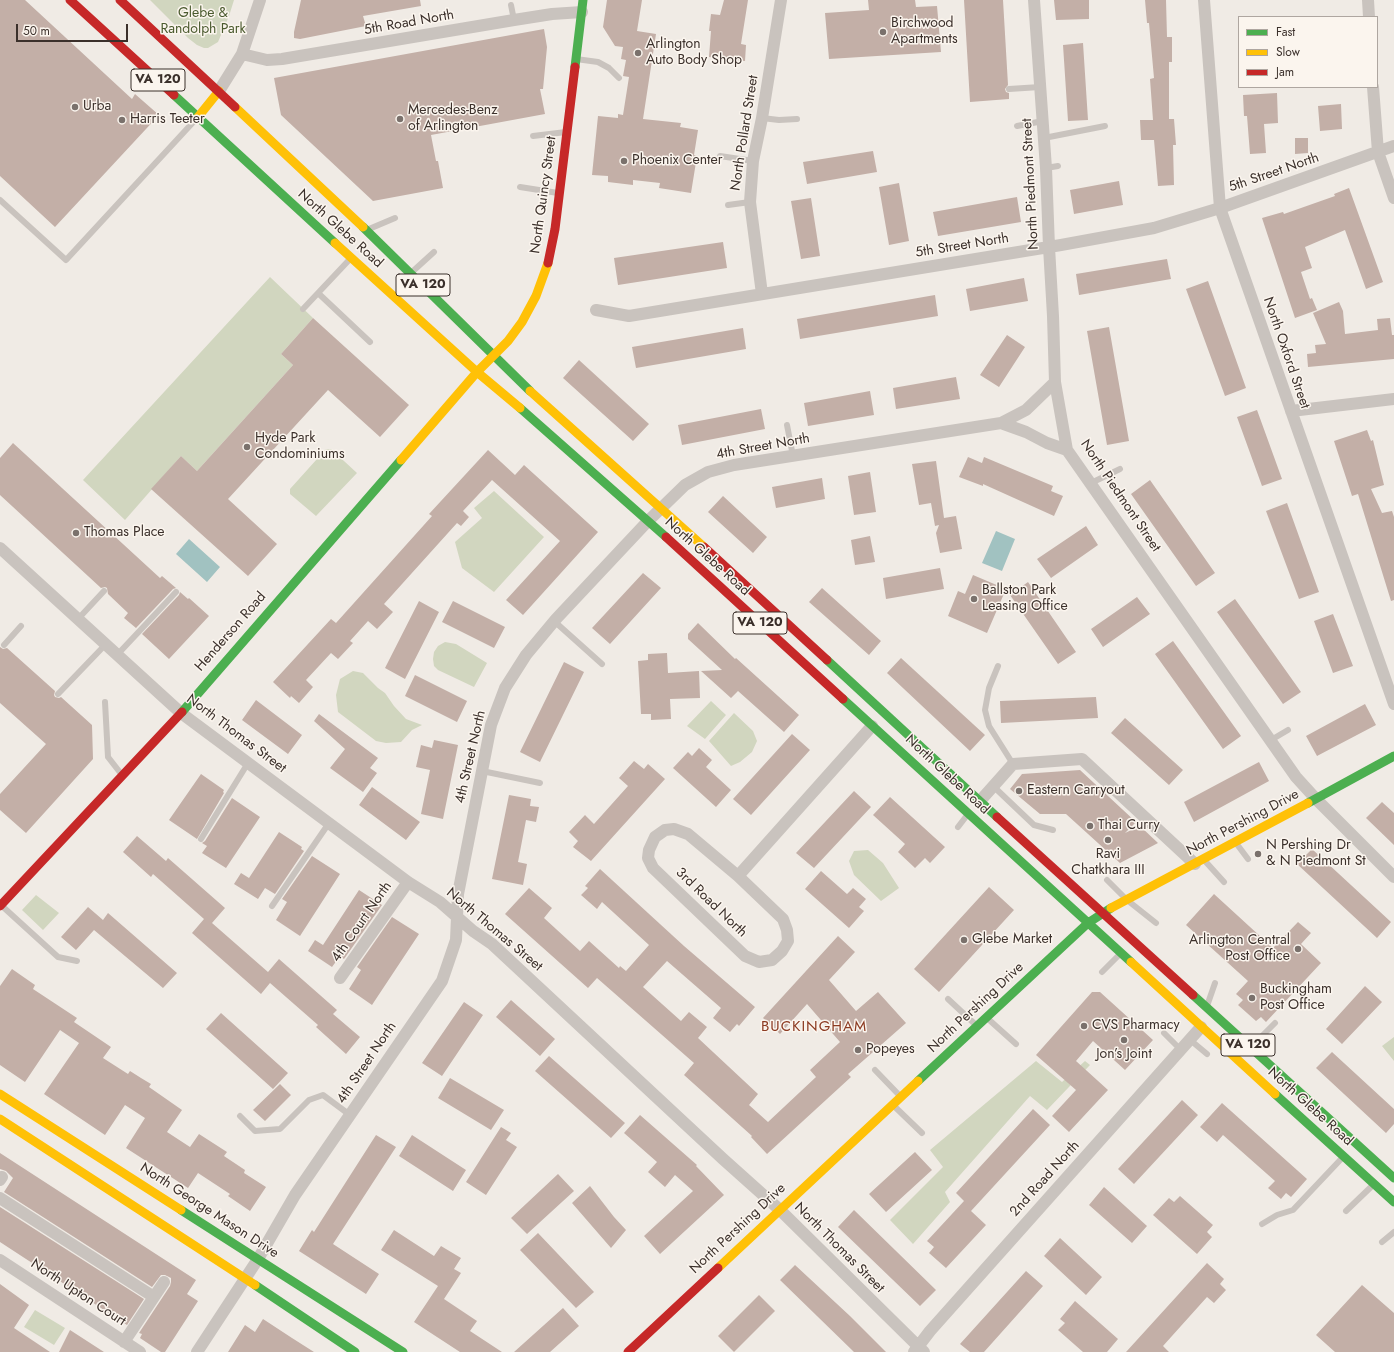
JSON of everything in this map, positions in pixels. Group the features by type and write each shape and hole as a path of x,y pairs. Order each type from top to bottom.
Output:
{"main road":[{"name":"North Glebe Road","path":"70,0 351,258 648,521 1201,1027 1343,1156 1375,1183 1394,1202"},
{"name":"North Glebe Road","path":"120,0 367,230 517,379 661,508 1102,913 1394,1178"},
{"name":"North Quincy Street","path":"478,372 508,341 522,322 536,296 547,269 560,193 582,6"},
{"path":"198,117 219,91"},
{"name":"Henderson Road","path":"0,905 180,713 478,372"},
{"path":"872,726 884,712"},
{"name":"North Pershing Drive","path":"628,1352 1088,923 1102,913 1394,756"},
{"path":"968,814 980,801"},
{"name":"North George Mason Drive","path":"0,1094 403,1352"},
{"path":"0,1119 246,1279 355,1352"}],"street":[{"path":"219,91 242,54 260,0"},
{"name":"North Pollard Street","path":"762,294 750,202 753,161 762,118 781,0"},
{"name":"North Piedmont Street","path":"1034,0 1044,138 1052,167 1049,247 1054,316 1055,382 1068,450 1296,776 1316,799 1394,877"},
{"name":"North Oxford Street","path":"1204,0 1220,208 1394,704"},
{"path":"1368,0 1369,16"},
{"name":"5th Road North","path":"242,54 267,60 282,60 552,14 582,6"},
{"path":"1374,88 1378,152 1394,198"},
{"name":"5th Street North","path":"596,310 629,316 1049,247 1154,228 1220,208 1394,146"},
{"name":"4th Street North","path":"196,1352 246,1279 296,1195 442,982 456,940 458,894 491,725 505,688 526,655 554,621 661,508 685,485 708,472 734,465 1001,423 1026,410 1055,382"},
{"path":"1291,411 1394,399"},
{"name":"4th Street North","path":"1001,423 1026,432 1047,443 1068,450"},
{"name":"North Thomas Street","path":"0,548 180,713 408,882 440,902 457,918 492,944 722,1159 780,1210 918,1350"},
{"path":"738,876 872,726"},
{"path":"980,801 1013,764 1082,759 1199,862"},
{"name":"3rd Road North","path":"674,829 688,834 738,876 783,919 787,930 788,942 782,951 772,960 759,962 745,956 653,868 648,858 649,850 655,837 665,830 674,829"},
{"name":"4th Court North","path":"340,978 408,882"},
{"name":"2nd Road North","path":"918,1350 1180,1049 1201,1027"},
{"path":"0,1198 154,1297"},
{"name":"North Upton Court","path":"0,1260 140,1352"},
{"path":"124,1342 164,1282"}],"lane":[{"path":"511,5 514,20"},
{"path":"576,60 598,62 609,68 619,78"},
{"path":"1009,89 1040,87"},
{"path":"0,200 66,260 198,117"},
{"path":"762,118 779,120 797,119"},
{"path":"1017,126 1043,121"},
{"path":"1044,138 1105,126"},
{"path":"533,136 567,132"},
{"path":"720,156 753,161"},
{"path":"520,187 560,193"},
{"path":"728,205 750,202"},
{"path":"367,230 395,218"},
{"path":"411,273 434,252"},
{"path":"303,309 351,258"},
{"path":"318,293 370,342"},
{"path":"787,425 793,456"},
{"path":"1091,483 1120,469"},
{"path":"78,619 104,591"},
{"path":"117,655 176,592"},
{"path":"554,621 602,664"},
{"path":"4,645 21,626"},
{"path":"58,694 106,644"},
{"path":"998,666 989,688 985,710 989,726 1013,764"},
{"path":"105,702 108,757 122,775"},
{"path":"1271,740 1288,730"},
{"path":"202,839 248,763"},
{"path":"482,770 540,783"},
{"path":"993,786 1034,825 1053,830"},
{"path":"958,827 968,814"},
{"path":"272,906 329,823"},
{"path":"1236,842 1248,859"},
{"path":"1199,862 1224,882"},
{"path":"1108,880 1127,900 1156,923"},
{"path":"0,905 58,957 77,961"},
{"path":"1102,972 1121,953"},
{"path":"1206,1007 1215,983"},
{"path":"948,999 977,1026"},
{"path":"986,1017 1016,1044"},
{"path":"1250,1048 1275,1024"},
{"path":"1164,1033 1180,1049"},
{"path":"1189,1039 1206,1054"},
{"path":"875,1070 901,1097"},
{"path":"240,1116 256,1130 280,1129 309,1100 323,1095 350,1115"},
{"path":"892,1105 922,1132"},
{"path":"1262,1224 1277,1215 1293,1210 1343,1156"},
{"path":"1346,1211 1375,1183"},
{"path":"1382,1242 1394,1232"}],"green space":[{"name":"Glebe & Randolph Park","path":"150,0 234,0 218,42 208,48 204,48 188,38"},
{"path":"270,277 313,318 281,354 293,365 197,471 181,456 125,520 83,480"},
{"path":"326,449 331,449 357,473 316,516 290,494 290,489"},
{"path":"494,491 544,537 494,592 462,568 455,542 482,518 474,508"},
{"path":"445,642 456,644 487,663 474,687 438,670 434,666 434,652 438,646"},
{"path":"353,671 363,673 385,693 406,719 422,725 412,730 401,742 386,743 376,741 338,712 336,695 340,679"},
{"path":"711,701 726,715 705,739 687,726"},
{"path":"734,713 753,731 757,741 752,752 740,762 731,766 709,741"},
{"path":"868,850 883,863 899,888 881,901 854,875 849,861 854,851"},
{"path":"36,895 59,913 43,930 22,910"},
{"path":"1394,1037 1394,1061 1382,1046"},
{"path":"1036,1061 1062,1082 1085,1061 1090,1065 1047,1110 1030,1096 945,1192 950,1202 913,1244 890,1220 943,1167 930,1150"},
{"path":"35,1310 65,1328 54,1345 24,1327"}],"water":[{"path":"996,531 1015,539 1002,571 982,563"},
{"path":"189,539 220,567 207,582 176,554"}],"building":[{"name":"Urba","path":"0,0 25,0 132,99 135,94 159,115 55,227 0,176"},
{"path":"301,0 420,0 421,6 363,16 366,26 300,39 294,38 294,32"},
{"path":"607,0 642,0 637,31 656,34 643,119 681,123 680,127 698,130 694,155 697,156 691,193 659,188 660,183 633,180 633,185 608,182 608,176 592,175 598,116 618,118 618,114 623,115 629,77 623,76 626,60 621,59 623,47 615,46 603,27"},
{"path":"724,0 748,0 741,44 746,45 745,61 709,57 711,31 709,31 711,14 720,15"},
{"name":"Birchwood Apartments","path":"868,0 915,0 916,7 937,6 941,52 829,59 825,13 869,10"},
{"path":"964,0 1003,0 1008,85 1005,89 1006,92 1009,93 1009,99 970,102"},
{"path":"1054,0 1089,0 1089,19 1056,20"},
{"path":"1145,0 1166,0 1167,37 1172,37 1172,62 1169,62 1169,119 1174,119 1176,145 1173,145 1174,185 1158,186 1154,140 1141,140 1140,120 1153,120 1150,79 1154,78 1149,23 1147,23"},
{"name":"Mercedes-Benz of Arlington","path":"544,29 547,47 543,89 540,89 545,114 431,135 443,188 373,201 281,115 274,78"},
{"path":"1083,43 1088,120 1068,121 1063,45"},
{"path":"1277,93 1278,123 1264,124 1266,153 1250,154 1247,116 1244,116 1243,95"},
{"path":"1341,104 1342,129 1320,131 1318,106"},
{"path":"1295,138 1308,138 1308,153 1295,154"},
{"path":"873,151 877,172 807,184 803,162"},
{"path":"1119,181 1123,205 1074,214 1070,190"},
{"path":"899,183 909,241 889,245 879,187"},
{"path":"1349,188 1383,282 1366,289 1345,230 1305,247 1312,268 1301,272 1310,299 1312,298 1317,310 1295,318 1262,218 1283,212 1284,214 1335,196 1334,194"},
{"path":"1017,197 1021,222 938,236 933,212"},
{"path":"811,198 820,256 801,259 791,201"},
{"path":"723,242 727,268 618,285 614,258"},
{"path":"1167,259 1171,279 1079,295 1076,274"},
{"path":"1024,278 1028,301 970,311 966,289"},
{"path":"1208,281 1246,388 1225,396 1186,289"},
{"path":"935,295 938,316 800,339 797,319"},
{"path":"1339,302 1343,311 1345,334 1378,330 1377,319 1390,318 1392,335 1394,335 1394,359 1308,367 1307,354 1316,353 1315,345 1326,344 1313,313"},
{"name":"Hyde Park Condominiums","path":"313,318 409,405 380,437 328,390 228,499 277,544 248,576 151,489 181,456 197,471 293,365 281,354"},
{"path":"1109,327 1129,441 1107,445 1087,331"},
{"path":"743,328 746,349 636,368 632,347"},
{"path":"1007,335 1025,347 999,387 980,375"},
{"path":"579,360 649,424 633,441 563,378"},
{"path":"956,377 960,399 896,409 893,388"},
{"path":"870,391 874,415 808,426 804,403"},
{"path":"761,409 765,429 682,445 678,425"},
{"path":"1257,410 1282,479 1262,486 1237,417"},
{"path":"1367,430 1371,441 1373,440 1384,485 1371,489 1382,513 1392,511 1394,517 1394,600 1391,601 1358,494 1352,496 1334,441"},
{"name":"Thomas Place","path":"13,443 160,578 162,576 176,588 173,589 136,628 124,618 128,613 108,594 107,588 101,588 0,495 0,458"},
{"path":"488,450 515,475 524,465 598,532 523,615 506,600 560,541 492,480 463,511 469,517 461,526 457,523 384,604 393,612 377,629 368,621 350,641 353,643 338,659 331,653 306,680 313,687 299,703 291,696 290,698 273,682 331,619 336,623 432,516 429,514"},
{"path":"968,457 982,463 984,457 1053,486 1051,491 1063,496 1054,516 983,484 983,486 959,477"},
{"path":"936,461 944,518 956,516 962,549 940,553 936,533 939,525 935,526 931,503 919,505 912,464"},
{"path":"870,472 876,512 854,515 848,476"},
{"path":"822,478 825,499 776,508 772,487"},
{"path":"1150,480 1215,573 1196,586 1131,494"},
{"path":"723,496 767,537 753,553 708,512"},
{"path":"1287,503 1319,592 1299,599 1266,511"},
{"path":"1086,526 1098,545 1051,578 1037,559"},
{"path":"870,536 875,562 855,565 851,540"},
{"path":"940,568 944,589 886,599 883,578"},
{"path":"643,573 661,588 610,644 592,628"},
{"name":"Ballston Park Leasing Office","path":"973,575 1006,589 987,633 948,616 958,591 965,594"},
{"path":"1028,582 1076,652 1058,664 1010,595"},
{"path":"822,588 881,641 869,655 809,602"},
{"path":"180,592 209,616 169,659 142,634 179,595"},
{"path":"1137,597 1150,614 1103,647 1091,629"},
{"path":"1235,599 1301,692 1283,704 1217,612"},
{"path":"419,601 439,612 405,679 385,668"},
{"path":"453,601 505,627 494,648 442,622"},
{"path":"1333,614 1353,666 1333,673 1314,621"},
{"path":"698,623 735,659 736,658 799,715 784,732 738,691 731,698 701,671 722,670 688,639 688,634"},
{"path":"1173,641 1241,736 1223,749 1155,654"},
{"path":"0,647 3,649 7,648 55,691 55,697 61,697 92,725 93,759 26,833 0,810 0,794 46,744 0,703"},
{"path":"667,653 668,673 699,671 700,698 670,699 671,719 651,720 651,714 641,714 638,661 648,660 648,654"},
{"path":"901,658 985,735 970,751 887,673"},
{"path":"564,662 584,672 540,762 520,752"},
{"path":"415,675 467,701 457,722 405,696"},
{"path":"1096,697 1098,718 1001,723 1000,701"},
{"path":"256,700 302,735 288,754 242,720"},
{"path":"1365,704 1376,725 1317,756 1306,736"},
{"path":"319,714 378,758 370,768 377,773 363,792 330,768 345,749 314,721"},
{"path":"1125,718 1183,770 1169,785 1111,733"},
{"path":"792,734 810,750 751,815 733,799"},
{"path":"434,740 458,745 443,819 421,814 430,770 416,767 421,745 432,748"},
{"path":"699,748 712,760 706,767 731,790 716,807 673,768 688,752 692,756"},
{"path":"634,761 644,769 648,764 665,779 591,861 573,847 578,841 569,832 585,815 594,824 628,786 619,778"},
{"path":"1259,762 1269,781 1194,822 1184,802"},
{"path":"1080,770 1136,822 1125,833 1140,826 1158,843 1120,863 1066,814 1040,814 1010,789 1022,774"},
{"path":"201,774 224,790 224,793 197,839 169,820"},
{"path":"372,787 420,822 406,840 359,805"},
{"path":"854,791 871,807 814,868 796,853"},
{"path":"509,795 531,799 530,806 539,807 536,822 526,820 518,862 527,864 523,885 492,879"},
{"path":"890,797 945,847 930,863 925,858 915,868 898,852 905,844 873,815"},
{"path":"232,798 260,817 226,868 202,853 207,846 202,843 205,841"},
{"path":"1382,802 1394,813 1394,845 1366,818"},
{"path":"279,832 302,847 301,849 304,851 275,894 265,888 258,899 234,884 241,873 249,878"},
{"path":"137,836 166,861 168,858 225,908 212,923 268,972 279,959 337,1010 333,1014 360,1037 346,1054 316,1027 318,1025 270,983 261,994 192,933 204,919 153,874 151,877 123,852"},
{"path":"1312,849 1391,922 1377,938 1297,864"},
{"path":"312,856 340,874 300,936 276,920 287,902 282,899"},
{"path":"600,869 684,946 755,1007 739,1026 737,1024 730,1032 713,1018 721,1008 667,961 643,987 681,1021 689,1012 707,1027 698,1038 758,1094 749,1105 768,1122 816,1077 810,1070 840,1042 807,1004 780,1034 763,1018 838,936 855,952 829,980 856,1011 878,992 906,1023 848,1074 851,1077 767,1154 751,1137 752,1136 684,1075 694,1063 597,978 588,988 505,914 529,888 552,908 544,918 580,951 589,941 619,968 620,966 626,971 649,945 602,902 597,909 581,895 588,888 585,886"},
{"path":"821,871 847,894 853,888 866,899 859,907 864,911 849,928 805,889"},
{"name":"Glebe Market","path":"989,887 1014,910 939,992 914,969"},
{"path":"359,890 382,905 344,959 340,956 332,967 308,951 315,940 323,945"},
{"path":"1214,894 1273,948 1298,922 1311,933 1301,944 1321,963 1266,1022 1261,1017 1256,1021 1238,1005 1243,1000 1236,994 1248,981 1186,925"},
{"path":"88,907 103,920 108,913 177,973 163,988 94,930 76,950 61,937"},
{"path":"392,917 419,934 372,1005 349,989 361,970 357,967"},
{"path":"12,969 35,985 33,989 77,1018 74,1022 111,1047 103,1058 128,1074 130,1071 151,1084 149,1087 182,1110 167,1132 190,1147 199,1134 227,1152 224,1156 245,1170 244,1173 266,1187 250,1211 228,1196 230,1194 198,1173 188,1188 126,1148 145,1118 125,1105 105,1135 44,1094 79,1043 60,1030 25,1082 0,1065 0,986"},
{"path":"1365,986 1382,1002 1342,1044 1326,1029"},
{"path":"1092,992 1100,992 1153,1040 1125,1070 1093,1041 1076,1061 1108,1090 1069,1132 1052,1116 1076,1090 1036,1055"},
{"path":"511,1000 555,1039 540,1056 496,1017"},
{"path":"464,1002 483,1015 442,1076 422,1063"},
{"path":"221,1013 288,1073 273,1089 206,1029"},
{"path":"1332,1052 1394,1109 1394,1124 1386,1133 1316,1068"},
{"path":"549,1056 625,1123 611,1138 535,1071"},
{"path":"450,1078 504,1110 491,1130 438,1098"},
{"path":"280,1084 291,1095 265,1121 253,1110"},
{"path":"1182,1100 1198,1115 1134,1184 1118,1169"},
{"path":"1222,1103 1307,1179 1291,1197 1286,1193 1281,1199 1268,1188 1275,1181 1223,1135 1217,1142 1200,1127"},
{"path":"1033,1109 1050,1125 971,1211 986,1225 946,1268 929,1253 934,1247 927,1241 964,1201 956,1193"},
{"path":"640,1115 697,1165 696,1166 724,1195 660,1254 644,1236 693,1191 675,1175 665,1187 648,1172 657,1162 624,1133"},
{"path":"501,1127 511,1133 506,1140 517,1147 486,1195 466,1182"},
{"path":"376,1135 396,1147 333,1244 379,1274 366,1294 299,1251 312,1230 314,1232"},
{"path":"412,1135 466,1170 453,1191 399,1156"},
{"path":"915,1152 932,1170 886,1212 869,1194"},
{"path":"0,1153 196,1280 187,1294 198,1301 165,1352 161,1352 140,1338 142,1334 139,1333 170,1286 171,1278 161,1275 152,1287 4,1192 13,1178 6,1171 0,1169"},
{"path":"558,1174 574,1191 527,1234 511,1218"},
{"path":"590,1186 626,1230 611,1248 572,1203"},
{"path":"1104,1187 1147,1226 1132,1243 1089,1205"},
{"path":"1180,1196 1213,1225 1207,1232 1212,1237 1197,1254 1153,1215 1169,1198 1174,1202"},
{"path":"0,1207 144,1299 127,1325 0,1242"},
{"path":"854,1210 936,1290 920,1306 838,1227"},
{"path":"394,1230 434,1256 441,1246 461,1258 454,1269 461,1273 444,1299 477,1321 470,1331 502,1352 460,1352 414,1322 438,1286 381,1250"},
{"path":"538,1233 594,1292 576,1308 520,1250"},
{"path":"1060,1238 1102,1277 1086,1295 1044,1256"},
{"path":"1207,1263 1224,1279 1220,1284 1226,1290 1214,1303 1207,1297 1163,1346 1169,1352 1126,1352"},
{"path":"795,1265 886,1352 854,1352 780,1280"},
{"path":"1026,1271 1043,1286 984,1352 970,1352 960,1344"},
{"path":"0,1284 29,1305 14,1328 50,1352 0,1352"},
{"path":"1362,1285 1394,1313 1394,1352 1335,1352 1316,1335"},
{"path":"759,1295 775,1311 734,1352 718,1336"},
{"path":"1075,1301 1118,1339 1107,1352 1083,1352 1058,1330 1065,1323 1060,1319"},
{"path":"563,1308 579,1326 550,1352 514,1352"},
{"path":"263,1319 314,1352 228,1352 245,1325 255,1332"},
{"path":"70,1330 104,1352 59,1352"}],"traffic: fast":[{"path":"575,67 583,0"},
{"path":"174,95 335,243"},
{"path":"363,227 530,391"},
{"path":"520,408 666,537"},
{"path":"182,712 401,460"},
{"path":"827,660 997,817"},
{"path":"843,699 1131,962"},
{"path":"1308,803 1394,756"},
{"path":"918,1081 1088,923 1111,908"},
{"path":"1193,995 1394,1178"},
{"path":"1275,1094 1394,1202"},
{"path":"181,1210 403,1352"},
{"path":"255,1285 355,1352"}],"traffic: slow":[{"path":"198,117 219,91"},
{"path":"235,107 363,227"},
{"path":"335,243 477,372 520,408"},
{"path":"401,460 477,372 508,341 522,322 536,296 548,263"},
{"path":"530,391 704,547"},
{"path":"1111,908 1308,803"},
{"path":"1131,962 1275,1094"},
{"path":"718,1268 918,1081"},
{"path":"0,1094 181,1210"},
{"path":"0,1119 255,1285"}],"traffic: jam":[{"path":"70,0 174,95"},
{"path":"120,0 235,107"},
{"path":"548,263 555,229 575,67"},
{"path":"666,537 843,699"},
{"path":"704,547 827,660"},
{"path":"0,906 182,712"},
{"path":"997,817 1193,995"},
{"path":"628,1352 718,1268"}],"place":[{"name":"Birchwood Apartments","path":"883,32"},
{"name":"Arlington Auto Body Shop","path":"638,53"},
{"name":"Urba","path":"75,107"},
{"name":"Mercedes-Benz of Arlington","path":"400,119"},
{"name":"Harris Teeter","path":"122,120"},
{"name":"Phoenix Center","path":"624,161"},
{"name":"Hyde Park Condominiums","path":"247,447"},
{"name":"Thomas Place","path":"76,533"},
{"name":"Ballston Park Leasing Office","path":"974,599"},
{"name":"Eastern Carryout","path":"1019,791"},
{"name":"Thai Curry","path":"1090,826"},
{"name":"Ravi Chatkhara III","path":"1108,840"},
{"name":"N Pershing Dr & N Piedmont St","path":"1258,854"},
{"name":"Glebe Market","path":"964,940"},
{"name":"Arlington Central Post Office","path":"1298,949"},
{"name":"Buckingham Post Office","path":"1252,998"},
{"name":"CVS Pharmacy","path":"1084,1026"},
{"name":"Jon’s Joint","path":"1124,1040"},
{"name":"Popeyes","path":"858,1050"}],"district":[{"name":"BUCKINGHAM","path":"814,1027"}]}
